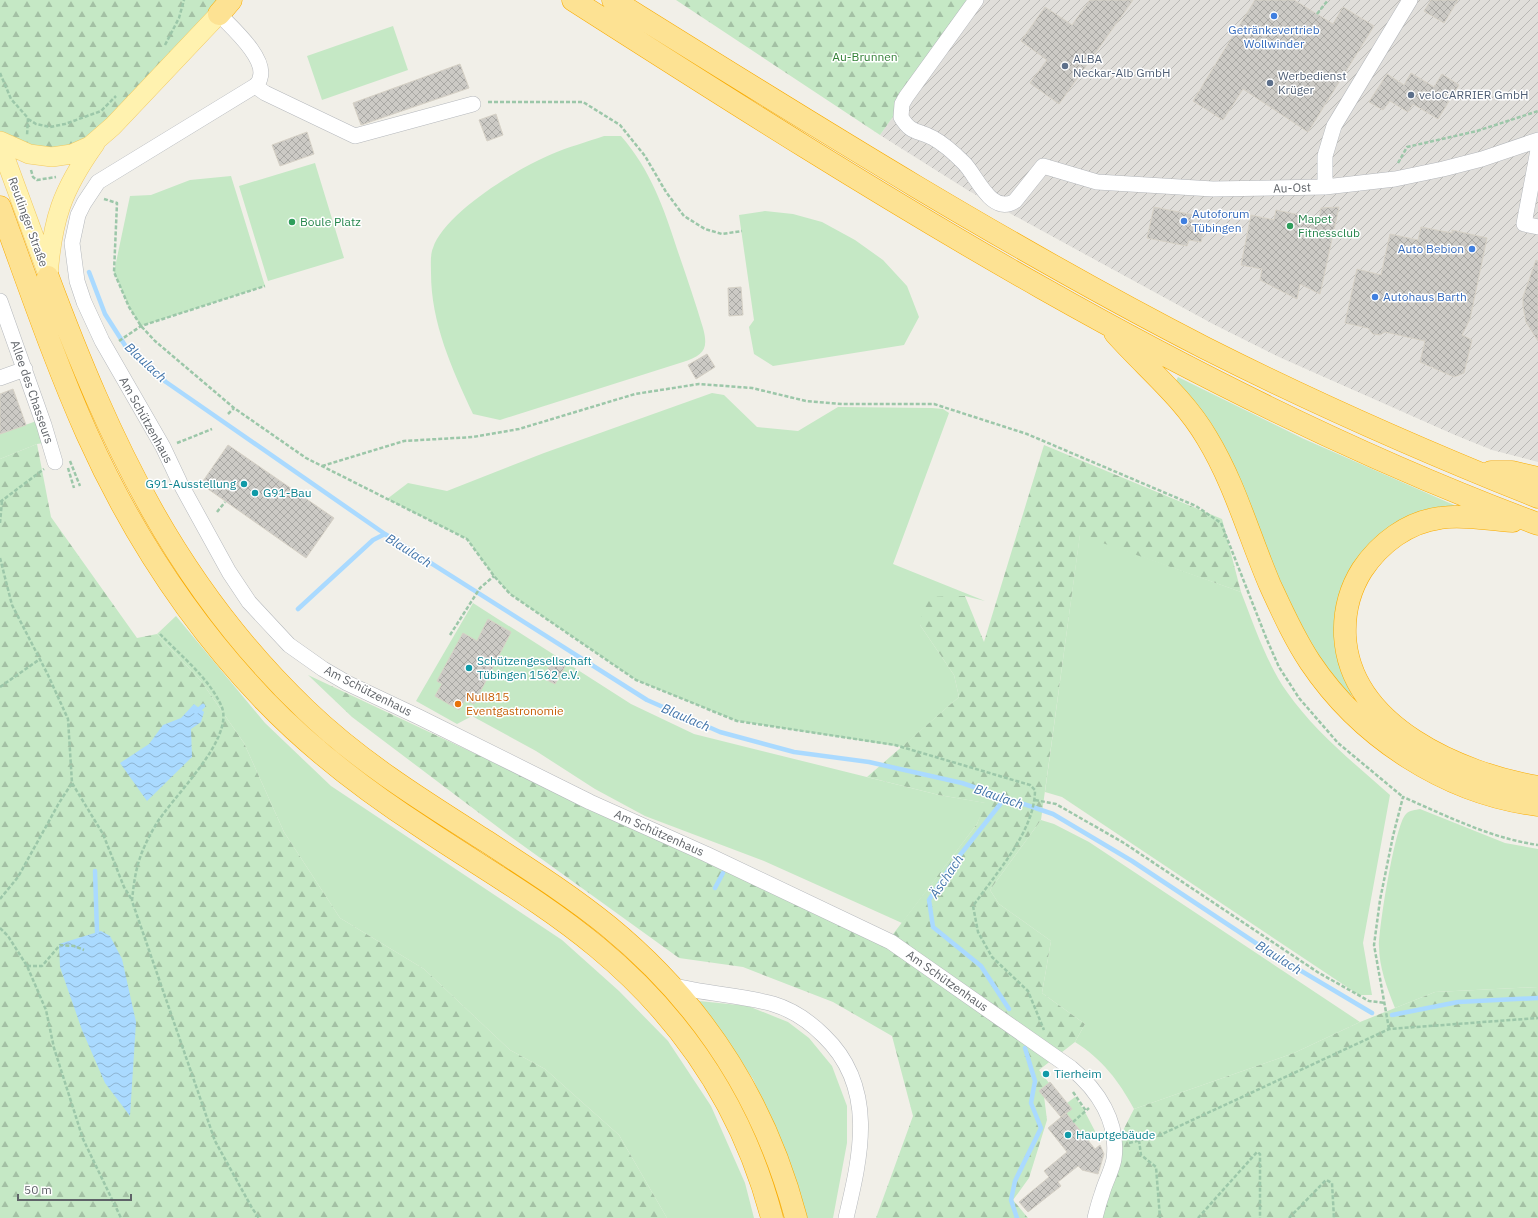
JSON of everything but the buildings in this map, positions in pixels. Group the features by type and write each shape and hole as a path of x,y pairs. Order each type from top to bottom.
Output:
{"highway":[{"path":"573,0 738,106 864,183 1105,322 1186,365 1328,435 1432,481 1536,523"},
{"path":"613,0 922,190 1059,268 1244,367 1369,427 1476,473 1538,497"},
{"path":"0,207 61,371 89,438 140,537 184,605 208,637 261,698 320,753 386,804 573,928 616,963 645,991 672,1021 695,1050 719,1087 755,1162 772,1218"},
{"path":"48,277 95,396 142,494 161,529 203,593 253,654 306,710 353,751 395,782 523,865 587,910 627,942 672,986 700,1020 743,1084 762,1119 777,1156 796,1218"},
{"path":"1105,322 1138,359 1174,392 1208,438 1234,492 1283,612 1310,661 1342,701 1361,721 1386,742 1428,769 1466,786 1484,792 1538,805"},
{"path":"1476,473 1512,472 1538,478"},
{"path":"1536,523 1467,516 1448,517 1427,520 1398,534 1369,559 1360,573 1346,611 1345,630 1348,659 1356,680 1373,706 1391,723 1411,738 1450,760 1501,779 1538,787"}],"main road":[{"path":"48,277 53,229 58,210 70,183 97,141 150,88 225,7"},
{"path":"0,141 29,154 52,157 81,150 97,141"},
{"name":"Reutlinger Straße","path":"0,144 48,277"}],"street":[{"name":"Au-Ost","path":"976,0 906,97 902,104 901,117 912,131 933,138 956,156 972,172 984,191 999,204 1009,205 1015,201 1042,166 1098,182 1213,189 1324,187 1443,170 1482,160 1538,140"},
{"path":"1324,187 1325,156 1334,126 1410,0"},
{"path":"225,7 242,38 255,54 260,67 261,78 255,86 265,93 354,136 473,104"},
{"name":"Am Schützenhaus","path":"255,86 98,182 78,216 72,243 77,281 92,320 118,369 163,447 180,483 229,572 256,611 289,645 323,669 354,686 590,802 706,854 891,942 1084,1080 1095,1091 1110,1121 1114,1148 1114,1160 1102,1194 1096,1218"},
{"path":"1538,150 1524,224 1538,227"},
{"name":"Allee des Chasseurs","path":"0,301 48,436 60,460"},
{"path":"0,378 25,369"},
{"path":"672,986 773,1004 786,1009 813,1025 832,1043 844,1060 854,1082 861,1124 860,1156 846,1218"}],"path":[{"path":"162,50 179,18 184,0"},
{"path":"1317,14 1328,0"},
{"path":"28,118 36,124 50,127 65,124 102,111 117,95"},
{"path":"473,104 492,101 583,102 620,125 645,156 666,192 684,216 705,229 722,234 742,231"},
{"path":"1388,179 1407,147 1477,131 1538,111"},
{"path":"90,194 117,204 114,272 129,307 141,326 155,341 234,408 306,458 467,540 494,576 510,594 636,680 737,721 902,747 1030,785 1035,790 1035,800 1032,814 1019,840 973,906 978,932 992,957 1028,991 1041,1025 1048,1035"},
{"path":"118,341 141,326 265,286"},
{"path":"322,466 404,441 473,437 519,429 635,394 699,384 752,388 806,401 934,404 1027,434 1196,506 1221,523"},
{"path":"228,414 234,408"},
{"path":"172,445 212,429"},
{"path":"0,523 1,501 60,460 74,488"},
{"path":"71,462 80,486"},
{"path":"217,512 225,502"},
{"path":"0,558 12,605 40,659 68,719 72,783 103,834 124,887 132,901 215,1141 259,1218"},
{"path":"450,635 480,588 494,576"},
{"path":"132,901 134,873 142,850 164,812 206,761 222,726 222,706 206,682 160,634"},
{"path":"0,687 40,659"},
{"path":"0,899 18,877 59,803 72,783"},
{"path":"1389,1029 1374,945 1380,900 1392,836 1403,797 1464,824 1491,834 1538,845"},
{"path":"1035,800 1056,804 1124,843 1319,973 1369,1001 1385,1003"},
{"path":"0,928 8,936 27,966 46,1010 54,1048 83,1139 121,1218"},
{"path":"27,966 42,966 60,945 74,946 84,950"},
{"path":"1114,1148 1160,1135 1389,1029 1538,1018"},
{"path":"1069,1086 1086,1111 1073,1122"},
{"path":"1139,1140 1141,1156 1156,1168 1160,1218"},
{"path":"1198,1218 1257,1152 1260,1154 1260,1218"},
{"path":"1289,1218 1326,1180 1332,1183 1334,1218"}],"shaded area":[{"path":"976,0 1538,0 1538,462 1492,450 1455,435 1279,357 1213,324 969,191 880,135"}],"green space":[{"path":"0,0 231,0 72,154 0,141"},
{"name":"Au-Brunnen","path":"676,0 976,0 880,135"},
{"path":"393,26 408,70 322,100 307,56"},
{"path":"604,136 621,136 648,175 667,219 690,288 705,335 705,347 700,354 683,362 500,420 473,414 450,363 439,328 432,292 431,254 433,248 440,234 451,221 484,193 502,181 552,154"},
{"name":"Boule Platz","path":"315,163 344,258 268,281 239,186"},
{"path":"231,176 265,286 141,326 129,307 114,272 130,196 151,195 190,180"},
{"path":"765,211 793,214 822,222 855,240 883,260 907,286 919,317 904,345 773,366 754,354 749,327 754,320 739,215"},
{"path":"1178,377 1304,439 1454,505 1453,508 1346,583 1354,693 1349,697 1307,640 1176,381"},
{"path":"712,393 724,395 757,427 798,431 838,407 932,408 943,409 949,413 893,564 985,601 965,596 920,625 954,675 959,697 902,747 737,721 636,680 510,594 494,576 467,539 387,499 408,483 447,491 544,453"},
{"path":"42,419 50,442 37,444 0,459 0,434"},
{"path":"37,444 51,517 137,638 157,634 201,681 244,743 284,832 340,918 424,969 510,1050 545,1069 619,1135 667,1218 0,1218 0,459"},
{"path":"1044,445 1222,519 1241,592 1080,535 1041,820 990,890 999,904 1051,941 1042,993 1085,1024 1075,1042 1039,1070 1049,1083 1039,1091 1044,1096 1047,1120 1029,1178 1013,1200 1028,1218 876,1218 913,1116 892,1036 833,1002 743,967 679,958 507,834 352,717 308,675 884,946 977,824 985,803 939,795 867,777 959,697 954,675 920,625 924,597 965,596 984,642"},
{"path":"1080,534 1241,592 1267,656 1287,692 1298,707 1322,734 1390,795 1363,943 1372,995 1359,995 1062,797 1045,792"},
{"path":"473,603 631,704 694,734 939,795 986,803 977,824 902,923 764,861 645,816 595,789 536,751 472,716 457,724 416,701"},
{"path":"176,616 265,723 331,786 562,940 619,991 668,1041 711,1106 745,1183 754,1218 667,1218 619,1135 545,1069 510,1050 424,969 340,918 284,832 244,743 201,681 157,634"},
{"path":"1420,809 1505,843 1538,849 1538,987 1435,992 1395,1008 1386,985 1380,962 1379,946 1382,919 1388,877 1397,836 1406,814"},
{"path":"1041,820 1054,824 1089,842 1360,1022 1294,1053 1134,1109 1116,1080 1102,1063 1075,1042 1085,1024 1042,993 1051,941 999,904 990,890"},
{"path":"1538,987 1538,1218 1095,1218 1114,1148 1134,1109 1294,1053 1360,1022 1435,992"},
{"path":"699,1001 748,1006 788,1022 809,1038 832,1066 847,1106 847,1143 833,1218 804,1218 785,1151 753,1079"},
{"path":"1075,1097 1097,1135 1089,1141 1066,1113 1072,1109 1067,1103"}],"water":[{"path":"194,704 204,712 201,722 191,729 192,757 147,801 120,763 149,744 163,725 181,718"},
{"path":"101,931 110,936 122,959 136,1022 130,1116 105,1083 82,1030 60,967 59,944"}],"waterway":[{"name":"Blaulach","path":"89,272 105,314 128,350 166,382 385,534 647,700 720,732 794,752 869,762 962,783 1053,814 1132,861 1271,953 1372,1013"},
{"path":"298,609 373,540 385,534"},
{"path":"196,712 203,706"},
{"name":"Äschach","path":"1005,798 949,869 929,900 933,927 981,966 1009,1009"},
{"path":"95,871 97,932"},
{"path":"715,888 723,873"},
{"name":"Blaulach","path":"1392,1015 1458,1002 1538,998"},
{"name":"Äschach","path":"1017,1218 1011,1200 1015,1181 1041,1128 1031,1103 1035,1081 1025,1048"}],"place":[{"name":"Getränkevertrieb Wollwinder","path":"1274,16"},
{"name":"ALBA Neckar-Alb GmbH","path":"1065,66"},
{"name":"Werbedienst Krüger","path":"1270,83"},
{"name":"veloCARRIER GmbH","path":"1411,95"},
{"name":"Autoforum Tübingen","path":"1184,221"},
{"name":"Boule Platz","path":"292,222"},
{"name":"Mapet Fitnessclub","path":"1290,226"},
{"name":"Auto Bebion","path":"1472,249"},
{"name":"Autohaus Barth","path":"1375,297"},
{"name":"G91-Ausstellung","path":"244,484"},
{"name":"G91-Bau","path":"255,493"},
{"name":"Schützengesellschaft Tübingen 1562 e.V.","path":"469,668"},
{"name":"Null815 Eventgastronomie","path":"458,704"},
{"name":"Tierheim","path":"1046,1074"},
{"name":"Hauptgebäude","path":"1068,1135"}]}
